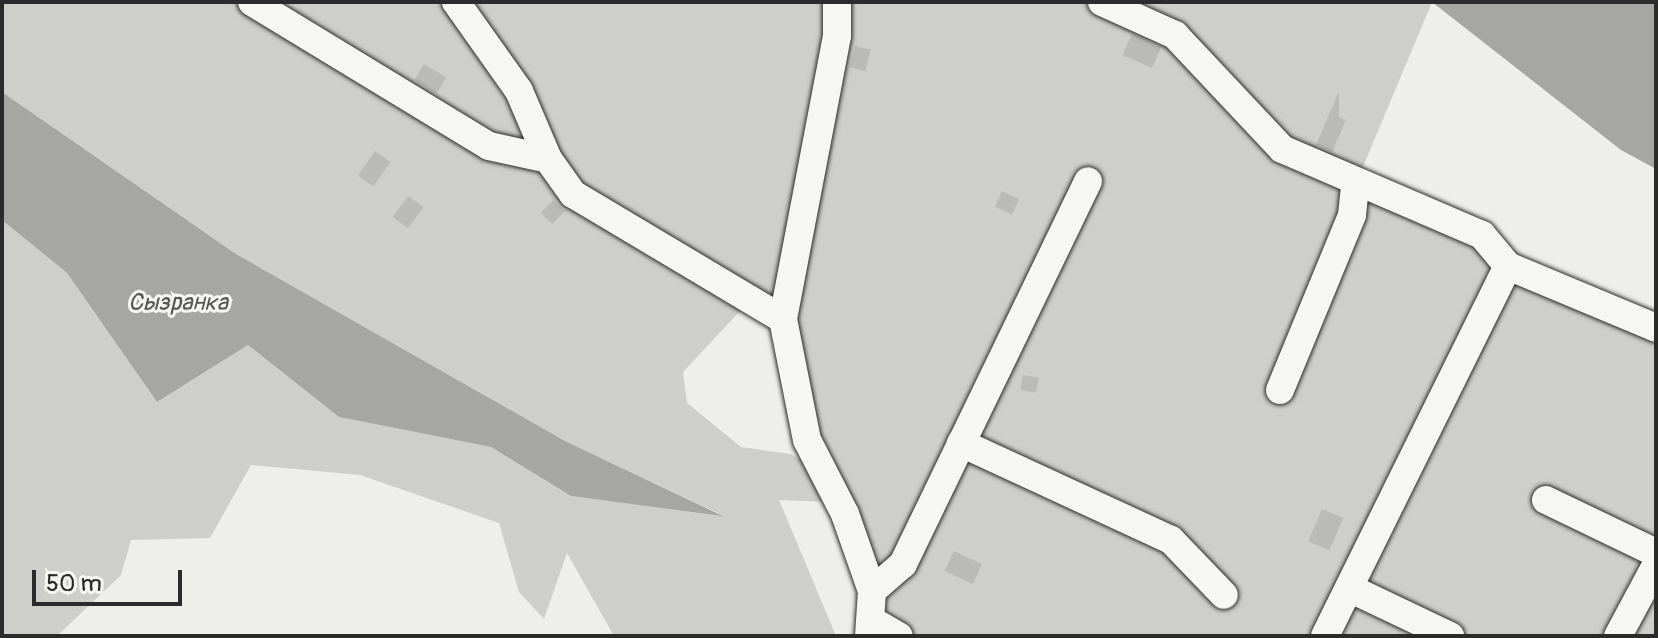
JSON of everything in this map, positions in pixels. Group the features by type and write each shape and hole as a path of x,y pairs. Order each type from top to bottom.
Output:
{"street":[{"path":"252,2 489,146 548,159"},
{"path":"456,2 519,91 548,159 573,194 783,319"},
{"path":"837,2 837,36 783,319 807,440 845,514 872,591 870,628 899,636"},
{"path":"1102,2 1175,35 1282,149 1355,186 1482,235 1508,266 1656,328"},
{"path":"872,591 903,564 1088,181"},
{"path":"1280,390 1352,215 1355,186"},
{"path":"1325,636 1508,266"},
{"path":"961,443 1171,540 1224,595"},
{"path":"1546,500 1656,553"},
{"path":"1618,636 1656,565"},
{"path":"1349,588 1450,636"}],"shaded area":[{"path":"2,2 1432,2 1355,186 1482,235 1508,266 1656,328 1656,636 869,636 873,606 827,502 779,500 836,636 614,636 567,553 544,619 519,592 499,523 360,475 251,465 210,538 131,540 121,575 57,636 2,636 2,220 67,273 157,402 248,345 339,417 491,447 571,496 720,514 565,441 236,254 2,92","holes":["741,310 783,319 822,471 790,454 741,447 687,403 683,372"]}],"water":[{"path":"1432,2 1656,2 1656,169 1621,150"},
{"name":"Сызранка","path":"2,92 236,254 565,441 723,516 571,496 491,447 339,417 248,345 157,402 67,273 2,220"}],"building":[{"path":"1132,34 1161,47 1152,68 1123,55"},
{"path":"855,46 871,50 865,71 850,67"},
{"path":"424,64 446,77 437,94 414,80"},
{"path":"1339,91 1339,117 1346,120 1332,152 1316,145"},
{"path":"375,151 391,162 373,186 358,176"},
{"path":"1002,191 1019,199 1012,214 995,206"},
{"path":"408,196 423,207 408,228 393,217"},
{"path":"553,200 565,211 552,224 541,213"},
{"path":"1023,375 1039,378 1036,393 1020,390"},
{"path":"1322,509 1343,518 1329,550 1308,541"},
{"path":"954,551 982,564 973,584 945,571"}]}
